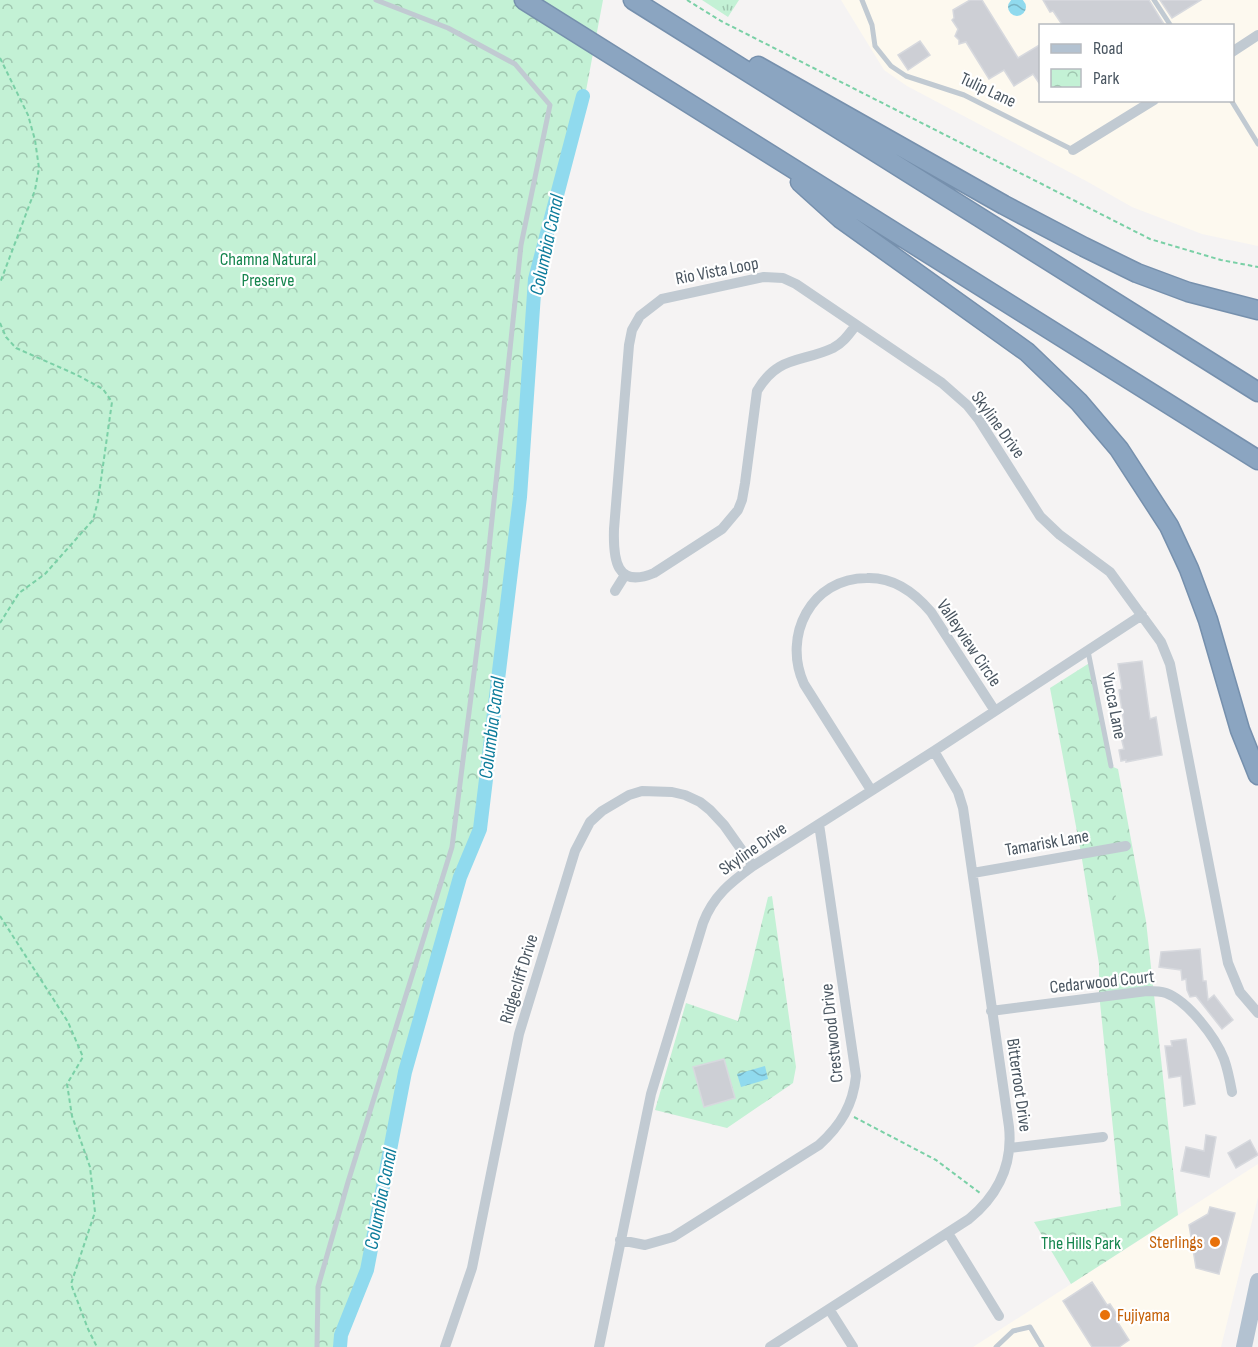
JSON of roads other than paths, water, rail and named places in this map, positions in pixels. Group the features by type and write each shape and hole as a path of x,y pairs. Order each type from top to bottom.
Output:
{"highway":[{"path":"524,0 1258,460"},
{"path":"633,0 1258,392"},
{"path":"690,36 765,69 1004,206 1084,248 1137,273 1179,289 1230,304 1258,309"},
{"path":"763,148 841,219 1027,352 1079,402 1119,449 1169,526 1189,568 1208,620 1240,730 1258,775"}],"main road":[{"path":"1244,1347 1254,1321 1258,1281"}],"street":[{"path":"1234,51 1258,35"},
{"name":"Tulip Lane","path":"1073,150 1151,102"},
{"name":"Rio Vista Loop","path":"625,575 618,567 615,557 614,529 629,345 632,330 640,316 662,299 764,277 783,278 796,284 856,325"},
{"path":"615,591 625,575 635,578 654,573 728,524 742,500 757,391 762,382 782,364 833,348 841,343 856,325"},
{"name":"Skyline Drive","path":"856,325 942,383 967,405 1040,516 1058,533 1110,572 1161,642 1170,664 1229,969 1240,992 1258,1013"},
{"name":"Valleyview Circle","path":"871,790 798,671 796,640 800,626 807,611 818,598 833,587 848,581 868,578 906,589 920,599 995,711"},
{"name":"Skyline Drive","path":"599,1347 651,1094 703,922 718,895 753,866 1142,615"},
{"name":"Bitterroot Drive","path":"770,1347 969,1219 989,1200 1006,1170 1010,1148 963,808 958,792 934,751"},
{"name":"Ridgecliff Drive","path":"445,1347 472,1268 519,1034 575,851 590,822 602,811 629,795 642,792 672,792 685,795 711,810 753,866"},
{"name":"Crestwood Drive","path":"620,1240 645,1245 673,1237 819,1145 839,1125 846,1113 856,1076 819,824"},
{"name":"Tamarisk Lane","path":"973,873 1126,846"},
{"name":"Cedarwood Court","path":"991,1011 1147,991 1165,993 1182,1002 1216,1044 1228,1072 1232,1092"},
{"path":"1010,1148 1103,1137"},
{"path":"948,1233 999,1316"},
{"path":"829,1309 853,1347"}],"lane":[{"path":"317,1347 318,1287 348,1182 452,847 486,574 521,245 550,105 515,64 448,28 376,0"},
{"name":"Tulip Lane","path":"862,0 872,26 875,46 891,66 906,76 964,95 1073,150"},
{"path":"1154,0 1170,24"},
{"path":"1232,102 1258,144"},
{"name":"Yucca Lane","path":"1088,651 1111,766"},
{"path":"996,1347 1013,1331 1030,1327 1042,1347"}],"water":[{"path":"1014,-1 1020,-1 1025,4 1023,13 1017,16 1011,13 1008,7"},
{"path":"765,1066 768,1079 741,1087 737,1074"}],"waterway":[{"name":"Columbia Canal","path":"340,1347 341,1335 367,1270 405,1072 460,877 480,829 520,497 535,279 583,96"}],"place":[{"name":"Sterlings","path":"1215,1242"},
{"name":"Fujiyama","path":"1105,1315"}],"park label":[{"name":"Chamna Natural Preserve","path":"268,269"},
{"name":"The Hills Park","path":"1081,1243"}]}
